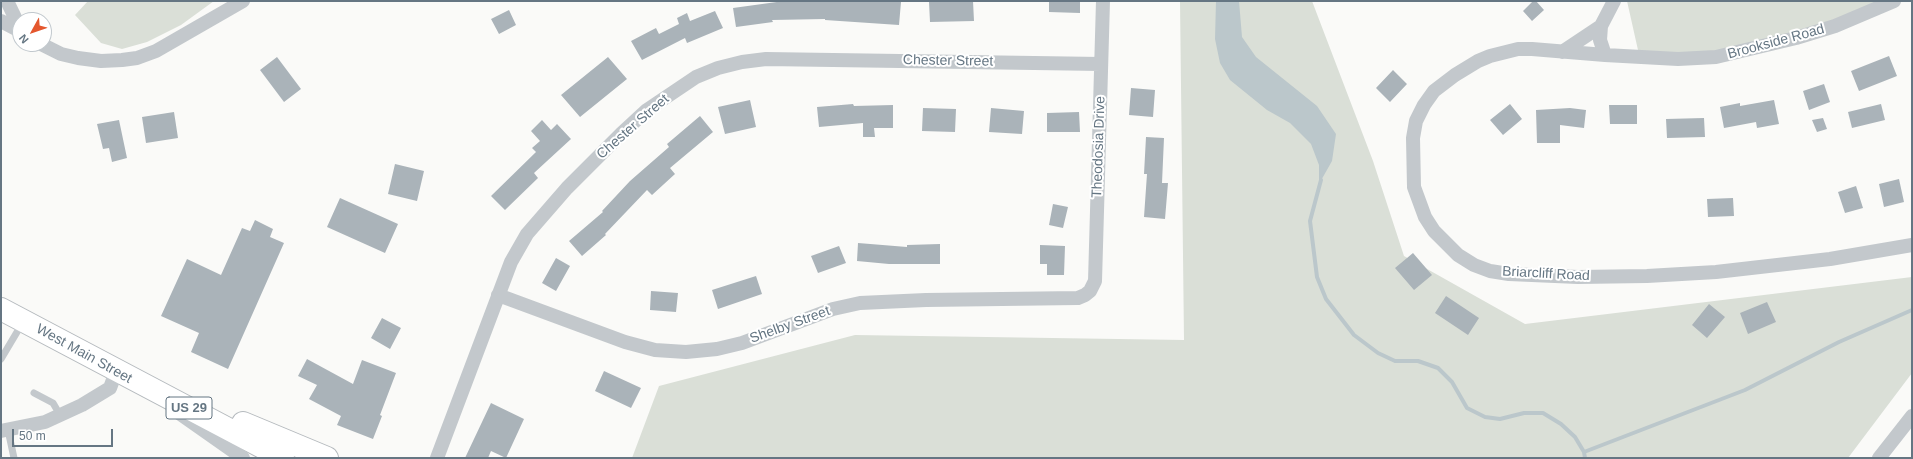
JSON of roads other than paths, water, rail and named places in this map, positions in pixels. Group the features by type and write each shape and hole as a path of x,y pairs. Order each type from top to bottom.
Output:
{"main road":[{"name":"West Main Street","path":"1,309 117,369"},
{"name":"US 29","path":"117,369 283,458"},
{"name":"US 29","path":"117,369 327,458"}],"street":[{"path":"7,1 12,12"},
{"path":"52,50 61,54 78,58 101,61 137,58 156,51 243,1"},
{"name":"Theodosia Drive","path":"1090,291 1095,281 1103,1"},
{"path":"1562,52 1600,26 1614,1"},
{"name":"Brookside Road","path":"1562,52 1678,59 1716,57 1796,38 1835,26 1894,1"},
{"path":"1,20 12,25"},
{"path":"1600,26 1600,40 1605,55"},
{"name":"Briarcliff Road","path":"1562,52 1518,49 1478,61 1434,91 1424,105 1416,121 1412,155 1414,187 1419,203 1434,230 1458,255 1474,265 1490,271 1508,274 1578,277 1647,276 1716,272 1814,261 1912,245"},
{"name":"Chester Street","path":"437,458 511,262 527,234 568,188 621,134 647,110 696,77 718,68 742,62 766,59 1101,64"},
{"name":"Shelby Street","path":"498,295 625,342 655,350 686,352 717,349 742,343 833,309 860,303 926,300 1078,298 1090,291"},
{"path":"4,431 45,422 82,405 110,388 117,369"},
{"name":"West Main Street","path":"117,369 243,458"},
{"path":"1879,458 1912,416"}],"lane":[{"path":"1,359 24,320"},
{"path":"34,393 53,403 60,416"},
{"path":"4,431 14,458"}],"waterway":[{"path":"1321,180 1310,221 1317,277 1326,299 1354,335 1378,353 1395,361 1418,361 1438,368 1452,382 1467,408 1485,417 1500,419 1524,413 1543,413 1561,424 1575,437 1584,452 1585,458"},
{"path":"1584,452 1745,390 1839,342 1912,310"}]}
